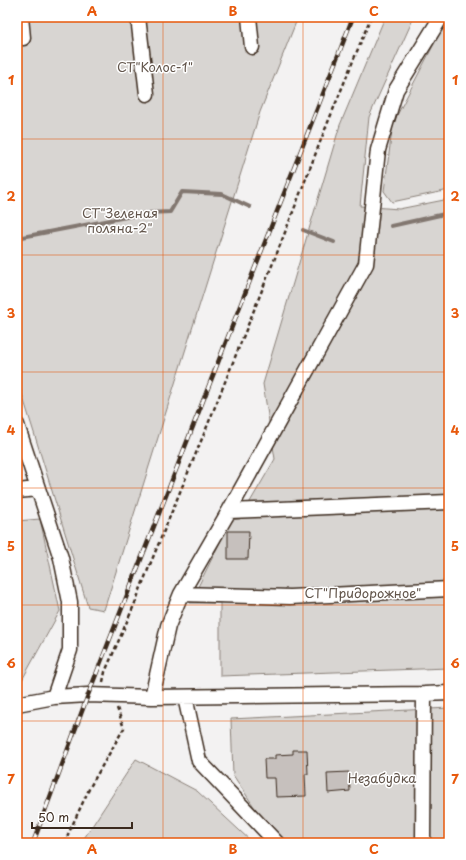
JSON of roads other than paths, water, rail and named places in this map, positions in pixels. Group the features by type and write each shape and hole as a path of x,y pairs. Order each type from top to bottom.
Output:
{"street":[{"path":"21,17 22,38"},
{"path":"138,17 147,94"},
{"path":"249,17 252,47"},
{"path":"152,697 168,626 181,594 229,511 366,264 378,150 396,90 441,17"},
{"path":"17,425 60,558 70,602 70,650 54,696"},
{"path":"17,491 38,489"},
{"path":"229,511 449,502"},
{"path":"181,594 290,596 449,589"},
{"path":"17,704 54,696 88,695 185,697 449,693"},
{"path":"423,843 424,694"},
{"path":"185,697 199,761 276,843"}],"waterway":[{"path":"17,238 147,213 170,212 182,192 222,194 250,207"},
{"path":"391,226 449,213"},
{"path":"303,230 334,242"}],"railway":[{"path":"33,843 88,695 353,17"}],"park label":[{"name":"СТ\"Колос-1\"","path":"155,66"},
{"name":"СТ\"Зеленая поляна-2\"","path":"120,220"},
{"name":"СТ\"Придорожное\"","path":"363,592"},
{"name":"Незабудка","path":"382,777"}]}
